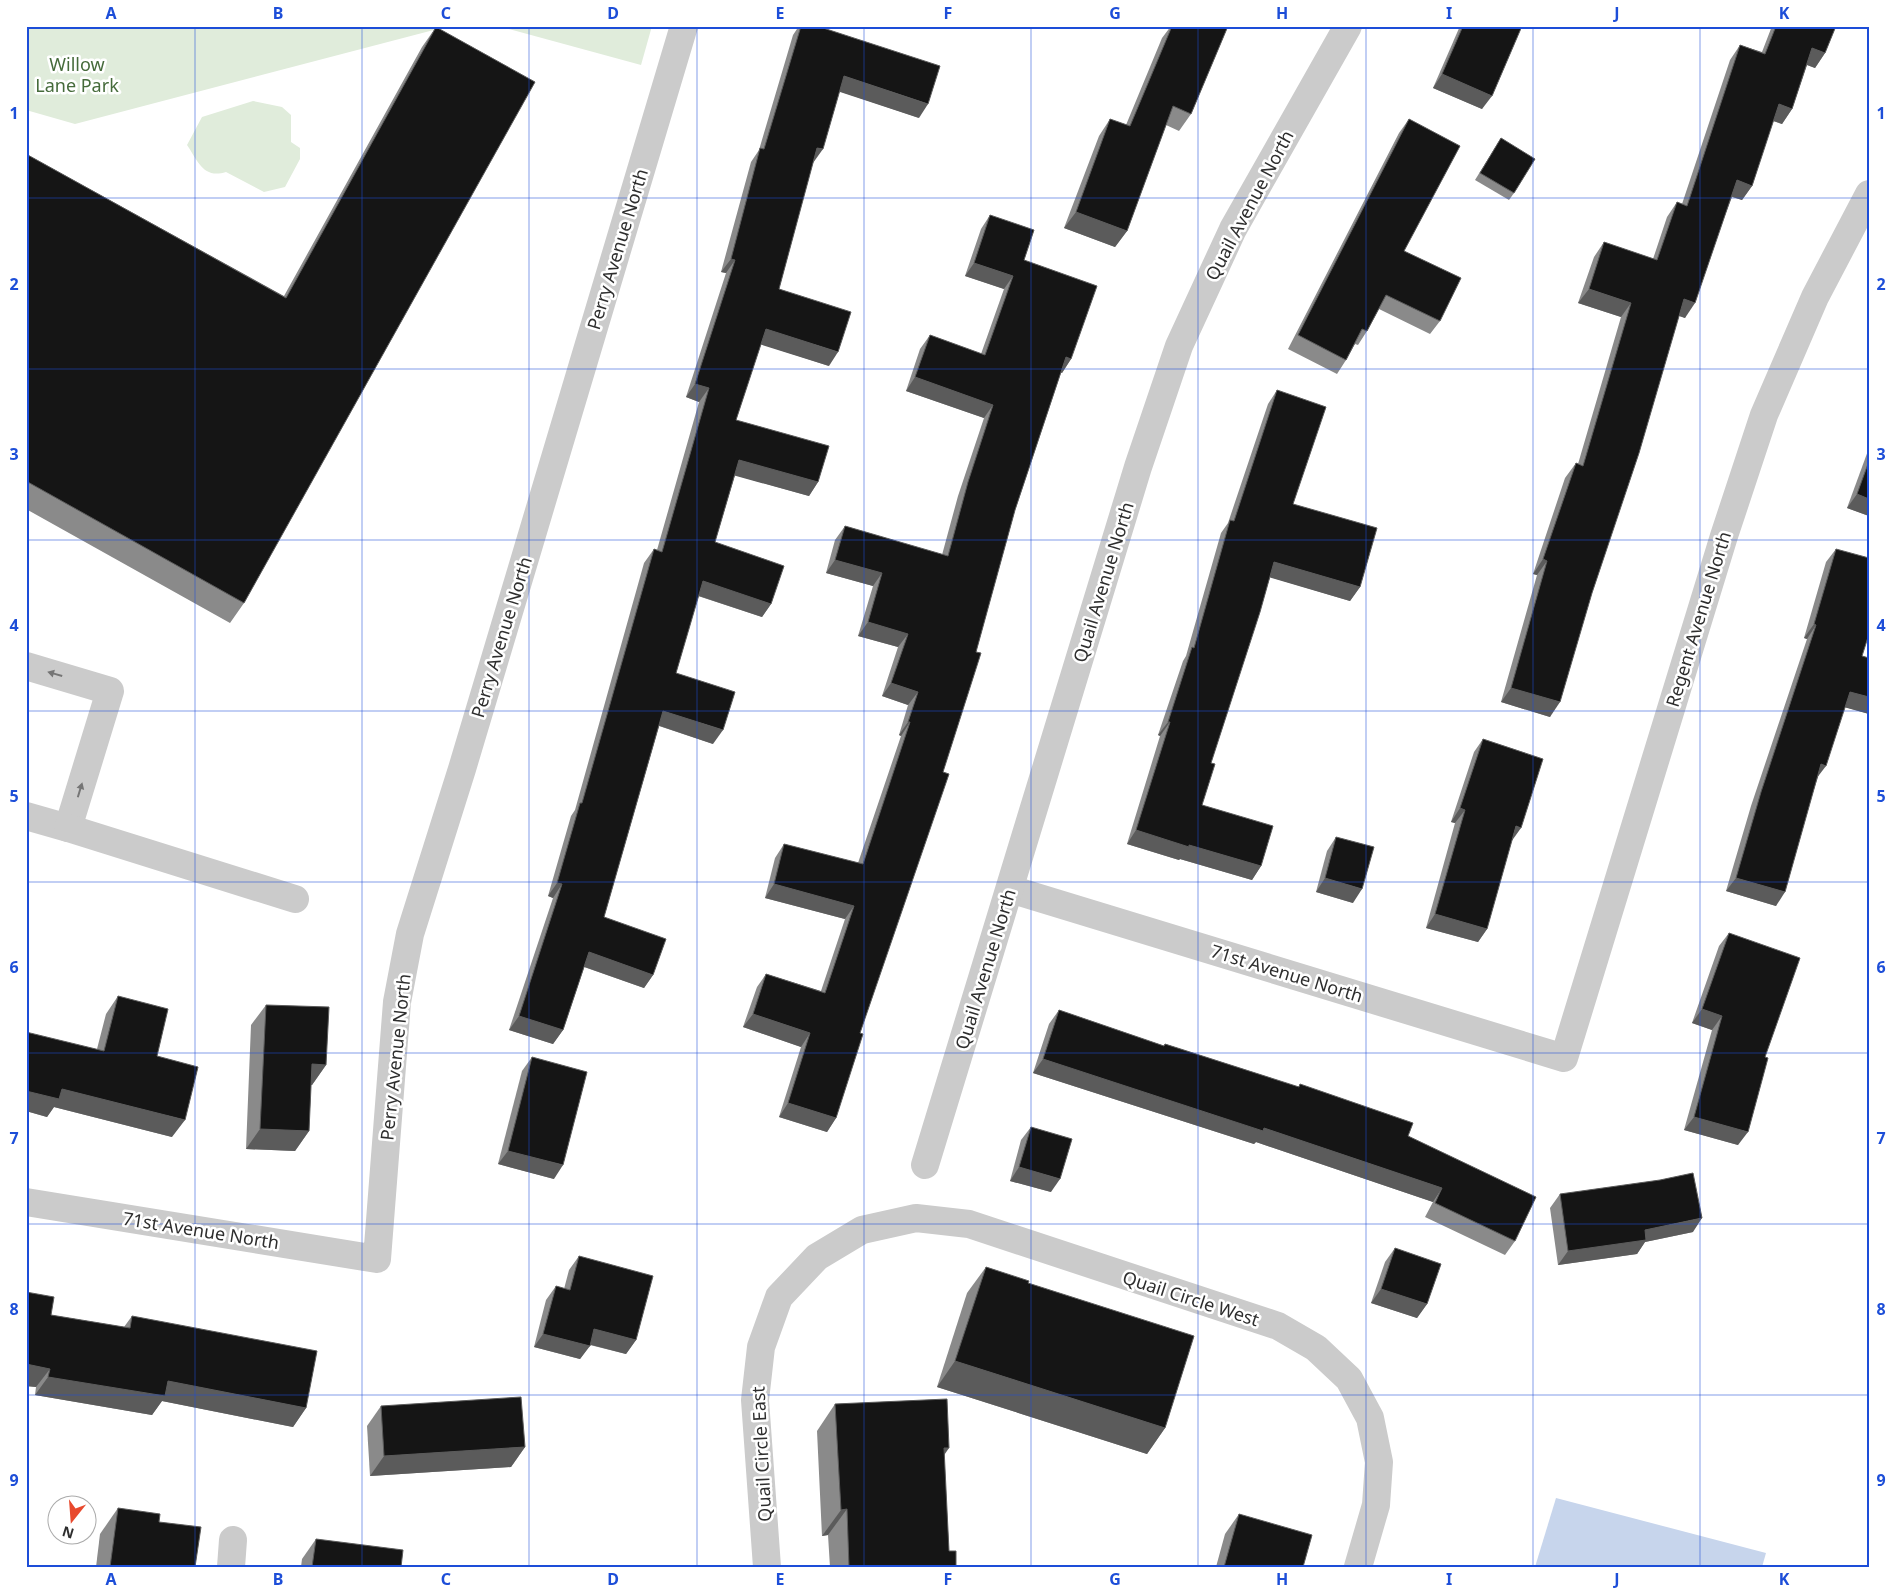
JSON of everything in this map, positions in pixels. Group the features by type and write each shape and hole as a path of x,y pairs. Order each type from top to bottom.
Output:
{"street":[{"name":"Perry Avenue North","path":"377,1259 397,1002 410,934 465,760 684,26"},
{"name":"Quail Avenue North","path":"925,1165 1138,467 1179,346 1233,229 1348,26"},
{"name":"Regent Avenue North","path":"1564,1058 1721,545 1764,415 1815,297 1869,194"},
{"path":"26,666 110,691 68,828"},
{"path":"26,816 295,899"},
{"name":"71st Avenue North","path":"1010,889 1564,1058"},
{"name":"71st Avenue North","path":"26,1202 377,1259"},
{"name":"Quail Circle West","path":"832,1248 862,1230 916,1218 968,1224 1278,1326 1316,1348 1349,1379 1370,1418 1379,1462 1376,1505 1358,1567"},
{"name":"Quail Circle East","path":"767,1567 755,1400 761,1348 779,1297 817,1257 832,1248"},
{"path":"231,1567 233,1540"}],"green space":[{"name":"Willow Lane Park","path":"26,26 449,26 75,124 26,110"},
{"path":"498,26 652,26 641,65"},
{"path":"253,101 282,107 291,115 291,142 300,148 300,159 285,187 264,192 226,172 218,174 206,171 187,145 202,117"}],"water":[{"path":"1556,1498 1766,1553 1762,1567 1535,1567"}],"building":[{"path":"801,26 817,26 940,66 928,104 844,76 823,149 817,148 779,289 851,312 838,352 766,329 736,420 829,446 818,482 739,460 715,542 784,566 771,604 703,581 676,673 735,692 723,730 663,711 604,917 666,939 653,975 589,952 563,1030 519,1016 562,884 557,883 580,803 582,803 654,549 662,552 709,388 695,384 735,260 731,259 760,148 764,149"},
{"path":"1172,26 1228,26 1191,114 1173,106 1127,231 1076,212 1110,119 1130,126"},
{"path":"1463,26 1522,26 1492,96 1442,74"},
{"path":"1776,26 1836,26 1825,53 1812,48 1792,109 1779,104 1752,186 1737,180 1695,303 1684,299 1639,453 1592,593 1560,702 1511,688 1547,561 1543,559 1576,463 1583,466 1631,303 1589,289 1604,242 1657,260 1677,202 1687,206 1740,45 1765,54"},
{"path":"436,27 535,82 244,603 26,481 26,154 286,298"},
{"path":"1409,119 1460,146 1404,251 1461,278 1440,321 1386,295 1367,331 1362,329 1346,360 1298,335"},
{"path":"1501,138 1535,159 1514,193 1480,173"},
{"path":"990,215 1034,230 1024,260 1097,286 1071,359 1066,357 1015,510 976,652 981,653 943,772 949,774 860,1033 863,1034 836,1118 788,1103 810,1033 753,1014 766,974 825,993 854,906 774,884 784,844 863,864 910,722 908,722 918,692 891,683 908,634 868,622 882,573 835,560 845,526 948,556 968,482 993,405 915,377 930,335 985,355 1013,276 974,263"},
{"path":"1277,390 1326,407 1293,504 1377,528 1360,587 1274,562 1260,612 1211,763 1215,764 1202,805 1273,826 1261,866 1189,845 1189,847 1136,830 1170,722 1168,722 1192,647 1194,648 1230,520 1234,521"},
{"path":"1869,461 1869,499 1857,494"},
{"path":"1836,549 1869,558 1869,634 1862,656 1869,658 1869,697 1850,692 1826,766 1821,764 1785,892 1736,878 1761,792 1816,625 1814,624"},
{"path":"1483,739 1543,759 1521,828 1516,826 1487,929 1435,914 1465,810 1460,808"},
{"path":"1336,837 1374,847 1362,889 1325,878"},
{"path":"1729,933 1800,958 1765,1057 1768,1058 1748,1132 1694,1117 1722,1016 1702,1009"},
{"path":"118,996 168,1009 157,1056 198,1067 185,1120 62,1089 59,1099 26,1091 26,1032 104,1051"},
{"path":"266,1005 329,1007 326,1065 312,1064 309,1131 260,1129"},
{"path":"1059,1010 1164,1046 1165,1044 1299,1087 1300,1084 1413,1123 1408,1136 1536,1197 1515,1241 1435,1203 1442,1188 1264,1128 1263,1131 1043,1059"},
{"path":"532,1057 587,1072 563,1165 508,1151"},
{"path":"1031,1127 1072,1139 1060,1179 1019,1167"},
{"path":"1693,1173 1702,1218 1645,1230 1646,1240 1568,1251 1560,1194 1660,1180"},
{"path":"1395,1248 1441,1264 1427,1304 1381,1289"},
{"path":"579,1256 653,1276 636,1340 594,1329 590,1346 543,1334 556,1286 570,1290"},
{"path":"986,1267 1029,1281 1028,1283 1194,1336 1165,1428 955,1361"},
{"path":"26,1292 54,1297 51,1315 130,1328 132,1316 317,1351 306,1408 168,1381 165,1396 48,1377 50,1369 26,1364"},
{"path":"521,1397 525,1447 384,1456 381,1406"},
{"path":"947,1399 949,1448 944,1448 949,1551 956,1551 956,1567 849,1567 847,1509 841,1510 835,1404"},
{"path":"118,1508 160,1514 159,1522 201,1527 195,1567 110,1567"},
{"path":"1239,1514 1312,1535 1303,1567 1224,1567"},
{"path":"316,1539 403,1550 401,1567 312,1567"}]}
